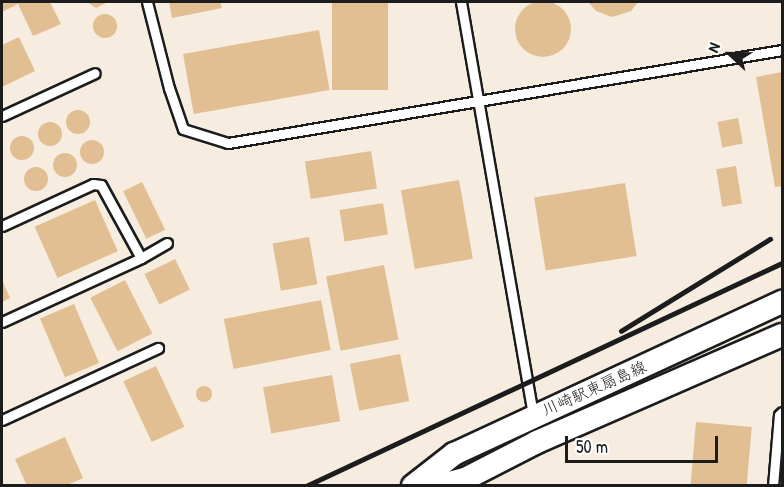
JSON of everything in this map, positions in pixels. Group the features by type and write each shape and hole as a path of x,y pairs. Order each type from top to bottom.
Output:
{"street":[{"name":"川崎駅東扇島線","path":"438,486 465,479 535,429 783,303"},
{"name":"川崎駅東扇島線","path":"413,486 454,454 535,429 783,335"}],"lane":[{"path":"147,2 169,88 183,129 228,143 783,50"},
{"path":"461,2 535,429"},
{"path":"2,116 95,73"},
{"path":"2,226 93,184 101,185 141,258"},
{"path":"2,322 141,258 166,243"},
{"path":"2,420 158,348"},
{"path":"772,486 779,463 779,415 783,412"}],"shaded area":[{"path":"2,2 782,2 782,485 2,485"}],"building":[{"path":"537,1 549,1 563,9 571,23 569,40 563,49 549,57 537,57 520,45 515,35 515,23 527,6"},
{"path":"2,2 50,2 61,24 33,36 18,4 2,12"},
{"path":"87,2 108,2 96,8"},
{"path":"169,2 220,2 222,8 172,18"},
{"path":"332,2 388,2 388,90 332,90"},
{"path":"588,2 638,2 631,11 612,17 596,11"},
{"path":"105,14 113,18 117,26 113,34 105,38 97,34 93,26 97,18"},
{"path":"319,30 330,90 194,114 183,54"},
{"path":"19,37 35,71 2,87 2,45"},
{"path":"782,72 782,186 775,187 756,77"},
{"path":"78,110 86,114 90,122 86,130 78,134 70,130 66,122 70,114"},
{"path":"738,118 743,144 722,148 717,122"},
{"path":"50,122 58,126 62,134 58,142 50,146 42,142 38,134 42,126"},
{"path":"22,136 30,140 34,148 30,156 22,160 14,156 10,148 14,140"},
{"path":"92,140 100,144 104,152 100,160 92,164 84,160 80,152 84,144"},
{"path":"371,151 377,189 311,199 305,161"},
{"path":"65,153 73,157 77,165 73,173 65,177 57,173 53,165 57,157"},
{"path":"736,166 742,204 722,207 716,169"},
{"path":"36,167 44,171 48,179 44,187 36,191 28,187 24,179 28,171"},
{"path":"459,180 473,259 415,269 401,190"},
{"path":"142,182 165,230 146,239 123,191"},
{"path":"625,183 637,256 546,270 534,197"},
{"path":"95,200 118,251 57,278 35,227"},
{"path":"383,203 388,235 345,241 340,210"},
{"path":"309,237 317,284 281,291 273,243"},
{"path":"175,259 190,290 159,304 144,274"},
{"path":"384,265 399,340 341,351 326,276"},
{"path":"2,280 10,298 2,302"},
{"path":"125,280 152,333 117,351 90,298"},
{"path":"321,300 331,350 234,369 224,319"},
{"path":"74,304 99,363 65,377 40,318"},
{"path":"400,354 409,401 359,411 350,364"},
{"path":"156,366 184,427 152,442 123,381"},
{"path":"332,375 340,421 271,433 263,387"},
{"path":"201,386 207,386 212,394 210,400 201,402 196,397 196,391"},
{"path":"696,422 752,427 747,486 690,486"},
{"path":"65,437 83,478 65,486 27,486 15,459"}],"railway":[{"path":"621,331 770,239"},
{"path":"306,486 782,263"}]}
